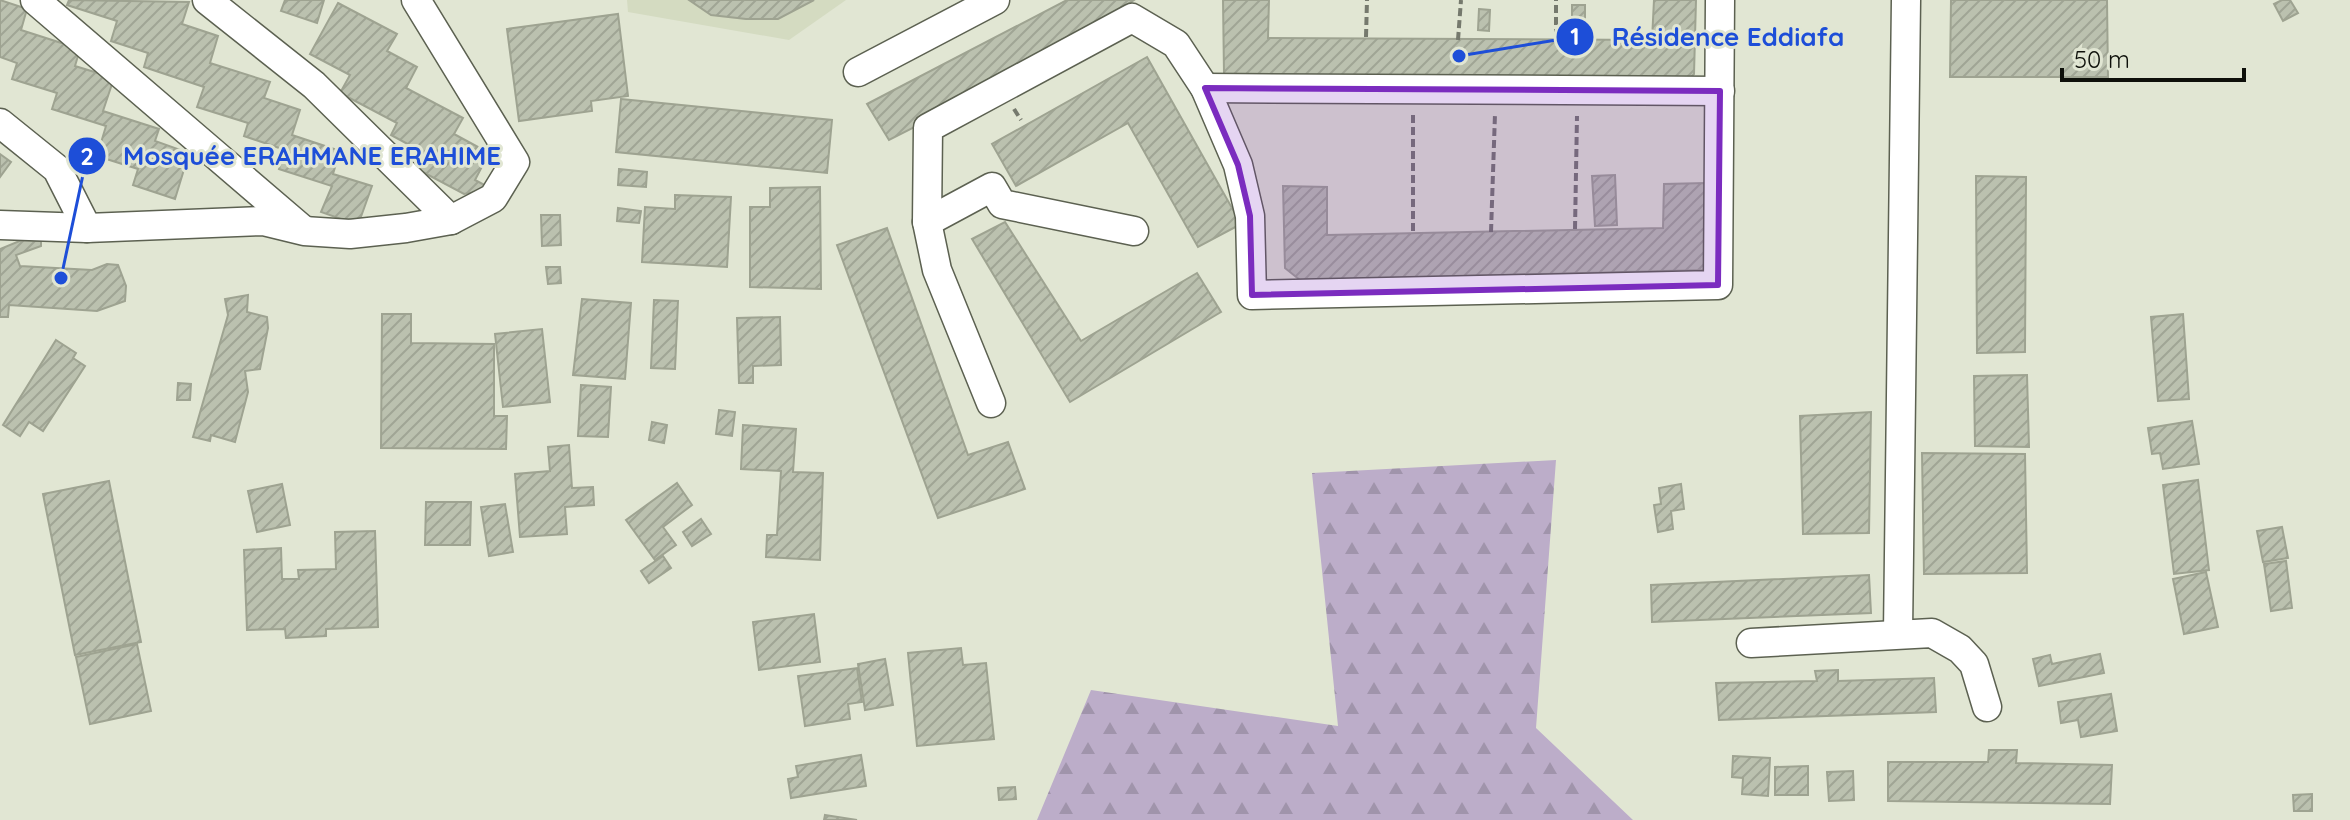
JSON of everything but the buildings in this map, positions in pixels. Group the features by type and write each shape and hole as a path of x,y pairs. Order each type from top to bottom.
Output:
{"street":[{"path":"35,0 304,231"},
{"path":"207,0 314,85 451,220"},
{"path":"0,225 87,228 263,221 304,231 350,234 451,220 493,198 515,162 416,0"},
{"path":"858,72 995,0"},
{"path":"991,403 937,270 927,222 928,128 1136,9 1176,44 1205,88 1238,165 1250,216 1252,295 1718,285 1720,0"},
{"path":"1898,633 1906,0"},
{"path":"1205,88 1720,91"},
{"path":"0,123 57,169 87,228"},
{"path":"927,222 992,187 1002,204 1134,231"},
{"path":"1751,643 1932,633 1960,649 1974,664 1987,707"}],"path":[{"path":"1366,37 1367,0"},
{"path":"1458,40 1461,0"},
{"path":"1556,0 1556,37"},
{"path":"1413,90 1413,231"},
{"path":"1491,232 1496,90"},
{"path":"1575,229 1578,90"}],"highlighted area":[{"path":"1205,88 1413,90 1720,91 1718,285 1252,295 1250,216 1238,165"}],"shaded area":[{"path":"627,0 846,0 789,40 628,12"}],"green space":[{"path":"1556,460 1536,728 1633,820 1037,820 1091,690 1338,726 1312,473"}],"place":[{"name":"Résidence Eddiafa","path":"1459,56"},
{"name":"Mosquée ERAHMANE ERAHIME","path":"61,278"}]}
